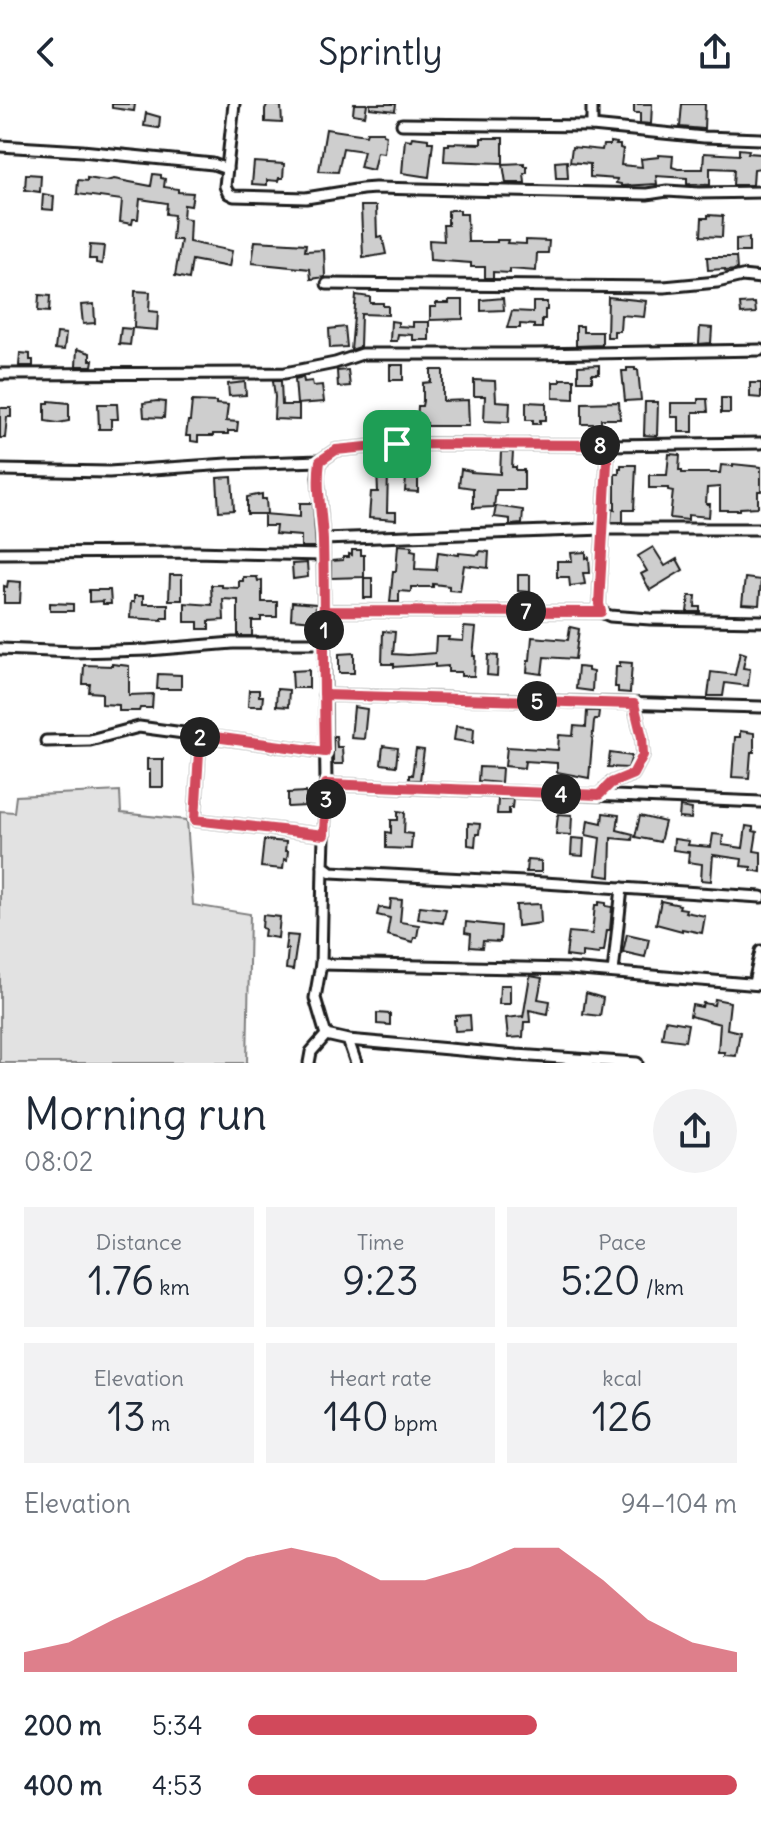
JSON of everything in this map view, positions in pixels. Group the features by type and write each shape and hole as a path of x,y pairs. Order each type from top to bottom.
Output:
{"street":[{"path":"234,104 225,186 228,193 234,196 306,198 375,188 647,194 667,191 761,192"},
{"path":"592,104 592,126"},
{"path":"402,124 592,126 761,139"},
{"path":"0,146 117,154 213,164 227,169"},
{"path":"327,284 664,287 717,282 742,276 761,278"},
{"path":"0,374 285,373 362,354 761,350"},
{"path":"0,470 109,472 320,461 336,450 397,444 761,443"},
{"path":"601,612 608,445"},
{"path":"320,461 326,784 321,964 315,998 326,1035"},
{"path":"323,539 604,529 761,529"},
{"path":"0,553 323,555"},
{"path":"323,611 601,612 610,616 650,619 761,621"},
{"path":"0,649 76,652 233,643 324,643"},
{"path":"324,695 761,707"},
{"path":"599,795 611,783 633,774 643,755 634,704"},
{"path":"46,741 90,740 139,727 325,752"},
{"path":"200,735 195,820 324,835"},
{"path":"326,784 761,802"},
{"path":"323,866 331,872 761,897"},
{"path":"613,972 622,888"},
{"path":"321,964 569,969 758,984 761,951"},
{"path":"326,1035 348,1040 637,1063"},
{"path":"309,1063 311,1052 326,1035"},
{"path":"348,1040 356,1063"}],"shaded area":[{"path":"120,791 121,813 187,820 193,905 250,914 247,1063 0,1063 0,811 14,812 16,796"}],"building":[{"path":"112,104 135,104 134,111 112,108"},
{"path":"270,104 281,106 282,123 265,122 265,109"},
{"path":"354,104 367,104 365,116 353,114"},
{"path":"370,104 396,104 395,111 370,108"},
{"path":"634,104 652,104 651,124 640,123 640,113 634,113"},
{"path":"682,104 705,104 704,129 680,127"},
{"path":"146,113 160,117 159,128 144,126"},
{"path":"326,129 366,135 367,132 383,132 386,135 384,153 377,152 373,170 360,167 364,151 343,148 338,172 319,171"},
{"path":"412,137 433,142 429,177 402,173 405,139 411,140"},
{"path":"481,138 503,138 503,163 444,161 445,145 481,144"},
{"path":"610,142 617,143 623,149 621,165 642,167 641,159 659,155 673,156 672,167 678,169 703,169 704,153 739,155 739,149 761,154 761,168 754,169 753,185 733,185 734,169 710,168 710,185 687,184 687,178 656,176 657,184 621,186 616,183 617,179 590,177 590,164 570,162 572,147 602,150 603,145 610,145"},
{"path":"567,161 568,178 556,178 555,162"},
{"path":"254,162 284,164 283,178 267,180 267,185 252,184"},
{"path":"524,163 527,166 525,183 506,183 503,164"},
{"path":"26,174 41,175 40,192 25,190"},
{"path":"153,174 165,179 164,187 193,193 191,206 184,205 183,218 190,219 189,242 232,251 229,267 192,260 189,279 175,276 181,240 172,240 174,215 166,214 167,203 140,199 138,219 133,219 132,224 120,222 122,200 77,194 78,180 114,179 151,186"},
{"path":"43,194 54,196 53,210 42,209"},
{"path":"361,206 376,206 377,237 382,236 386,254 363,258"},
{"path":"448,211 467,214 468,242 508,240 507,243 526,244 526,240 549,241 548,253 537,253 536,271 510,269 510,273 493,272 493,278 485,278 485,267 471,267 471,263 430,260 429,240 444,241 443,225 448,225"},
{"path":"708,215 723,216 722,237 701,236 702,218 708,218"},
{"path":"749,238 749,252 736,252 736,239"},
{"path":"255,241 306,244 305,251 324,250 325,277 311,279 310,269 252,263"},
{"path":"90,245 104,246 102,264 96,263 96,259 89,259"},
{"path":"707,257 736,257 737,270 708,270"},
{"path":"135,291 150,292 149,311 158,312 157,330 134,328"},
{"path":"39,295 50,296 49,312 38,311"},
{"path":"356,295 370,297 370,303 388,306 388,315 361,314 360,347 351,350"},
{"path":"608,297 646,301 644,317 621,315 620,331 614,331 614,337 607,337"},
{"path":"503,298 504,310 481,311 481,300"},
{"path":"449,300 463,300 463,319 430,320 430,307 436,307 436,303 449,303"},
{"path":"533,302 547,302 542,328 520,324 520,328 507,328 512,311 533,312"},
{"path":"755,303 756,313 741,314 740,304"},
{"path":"94,304 95,323 83,324 81,305"},
{"path":"391,321 398,322 398,326 413,327 413,322 429,322 429,340 413,340 413,335 398,334 397,341 390,341"},
{"path":"576,326 583,326 583,332 602,332 602,345 576,346"},
{"path":"345,327 347,347 330,348 329,329"},
{"path":"700,327 712,328 711,343 699,344"},
{"path":"121,328 132,329 130,345 119,344"},
{"path":"57,333 66,334 64,350 55,349"},
{"path":"77,349 90,353 92,366 76,366"},
{"path":"20,353 30,354 33,366 19,366"},
{"path":"390,365 403,365 403,380 390,380"},
{"path":"599,365 599,374 592,374 592,381 578,381 578,366"},
{"path":"627,368 638,370 641,400 625,401 622,371 627,371"},
{"path":"348,370 350,386 338,387 337,371"},
{"path":"431,370 443,370 443,401 468,400 469,426 427,426 427,423 417,423 418,406 422,406 423,401 423,383 431,382"},
{"path":"303,377 304,382 312,381 313,386 322,385 324,402 297,404 295,379"},
{"path":"560,379 574,379 574,399 553,398 553,382 560,382"},
{"path":"474,380 495,381 496,401 510,402 509,422 484,421 485,396 474,396"},
{"path":"273,381 281,381 282,405 299,405 299,420 274,419"},
{"path":"245,382 246,395 229,396 228,384"},
{"path":"750,383 761,383 761,398 750,397"},
{"path":"721,398 730,398 730,413 721,413"},
{"path":"698,399 707,399 708,412 693,412 693,432 679,432 679,417 671,417 671,403 698,403"},
{"path":"192,401 228,405 226,421 238,422 237,431 198,436 198,442 191,441 191,436 186,436"},
{"path":"165,402 164,418 144,417 143,403"},
{"path":"526,402 546,403 546,420 533,424 533,420 526,420"},
{"path":"619,402 620,419 601,419 601,424 582,424 582,403"},
{"path":"645,402 658,402 657,436 644,435"},
{"path":"45,403 69,403 69,421 45,421"},
{"path":"98,404 117,404 118,419 111,419 111,429 99,429"},
{"path":"0,408 11,408 5,438 0,438"},
{"path":"399,420 399,428 406,427 407,437 392,437 391,421"},
{"path":"501,452 513,452 512,467 524,470 524,490 496,490 494,507 473,508 473,488 459,486 461,469 500,474"},
{"path":"669,454 680,455 679,470 682,473 720,473 721,465 733,464 761,467 758,507 720,510 720,487 707,488 709,517 688,515 688,520 670,518 673,491 649,488 649,475 667,475"},
{"path":"621,465 636,465 634,510 623,510 623,522 611,522 612,509 615,510 615,474 619,474"},
{"path":"377,471 388,471 387,512 396,512 396,520 369,518 371,492 378,492"},
{"path":"232,477 234,510 219,511 217,478"},
{"path":"406,477 418,478 418,492 405,491"},
{"path":"262,494 262,499 266,499 267,514 247,514 247,497"},
{"path":"300,503 313,503 316,547 301,547 301,536 275,534 276,526 264,526 264,514 300,517"},
{"path":"496,506 523,510 522,524 510,525 510,519 494,517"},
{"path":"398,545 412,546 411,550 416,551 415,569 436,570 438,552 479,555 480,551 489,552 488,568 464,565 460,591 433,584 433,587 411,587 411,592 399,591 399,602 390,602"},
{"path":"653,547 665,566 677,559 683,570 650,590 641,574 647,571 638,556"},
{"path":"352,550 361,550 361,555 364,555 364,577 331,578 331,561 349,557"},
{"path":"586,552 590,573 583,573 585,584 570,586 569,577 557,577 557,561 572,561 571,553"},
{"path":"307,563 308,577 293,579 292,564"},
{"path":"170,575 182,575 182,600 169,600"},
{"path":"518,575 530,575 530,592 518,591"},
{"path":"243,577 262,580 262,602 277,602 277,617 261,617 261,621 252,621 252,636 238,636 238,600 223,599 224,620 209,621 209,629 198,629 198,622 185,622 185,603 212,605 211,585 239,588"},
{"path":"364,578 372,578 372,598 364,598"},
{"path":"745,578 761,580 759,605 742,604"},
{"path":"8,581 21,582 20,603 4,603 4,586 7,587"},
{"path":"89,590 110,590 111,604 89,602"},
{"path":"134,596 143,596 143,604 168,604 168,618 130,618"},
{"path":"689,596 696,596 695,607 700,607 700,612 687,612"},
{"path":"292,602 316,604 315,621 291,619"},
{"path":"50,603 73,604 73,611 50,611"},
{"path":"464,627 476,628 474,676 448,672 448,666 435,667 435,664 394,667 394,664 382,664 383,631 395,632 393,654 408,655 435,653 436,637 463,641"},
{"path":"570,627 579,629 575,659 544,657 542,674 527,672 532,637 568,640"},
{"path":"740,652 746,654 743,668 750,669 748,686 725,683 723,696 708,696 711,672 735,675"},
{"path":"354,653 354,673 339,673 339,654"},
{"path":"488,655 498,656 497,676 487,675"},
{"path":"620,662 632,663 630,693 618,692 618,687 615,687 616,666 620,666"},
{"path":"84,665 129,666 129,695 153,694 152,708 119,711 119,705 102,704 102,693 89,692 90,684 83,684"},
{"path":"578,667 593,672 592,691 576,689"},
{"path":"309,670 309,688 293,688 292,671"},
{"path":"158,674 181,675 181,689 157,689"},
{"path":"277,689 289,690 288,707 276,706"},
{"path":"249,690 259,690 259,696 263,696 262,706 248,706"},
{"path":"354,707 367,709 364,739 351,738"},
{"path":"587,711 599,711 598,719 594,721 589,778 557,772 557,763 525,761 524,768 505,766 507,747 558,750 559,735 573,736 574,726 586,727"},
{"path":"456,726 474,728 473,743 454,740"},
{"path":"740,731 754,733 749,778 732,777 735,737 740,737"},
{"path":"333,736 336,736 337,747 342,747 343,764 333,764"},
{"path":"383,746 398,748 396,766 381,764"},
{"path":"416,749 424,750 420,780 409,780 409,775 412,775"},
{"path":"610,753 632,756 628,768 608,767"},
{"path":"147,759 163,759 163,787 150,787"},
{"path":"479,767 502,768 501,783 478,781"},
{"path":"306,792 307,806 288,807 288,793"},
{"path":"498,799 513,799 509,814 497,814"},
{"path":"680,807 692,809 691,819 679,818"},
{"path":"398,811 405,812 404,833 412,834 411,849 386,848 386,832 391,833 391,820 398,820"},
{"path":"603,813 619,815 617,830 633,834 632,840 611,838 610,877 596,875 600,838 586,835 588,820 602,823"},
{"path":"558,814 572,815 571,835 556,834"},
{"path":"640,816 665,822 660,842 635,837"},
{"path":"468,823 480,824 475,846 468,845"},
{"path":"746,826 753,827 753,831 757,832 754,851 761,852 761,872 741,866 742,859 713,855 711,881 701,880 702,864 688,862 689,852 673,850 674,839 689,841 688,845 711,847 713,834 723,835 722,845 743,848"},
{"path":"572,838 584,839 583,856 571,855"},
{"path":"264,840 286,842 287,860 284,859 283,869 261,867"},
{"path":"527,860 541,861 541,872 526,872"},
{"path":"391,899 402,900 400,922 419,925 413,942 387,935 390,918 377,915 379,907 390,909"},
{"path":"661,901 680,905 679,908 686,909 685,912 705,916 702,933 656,924"},
{"path":"599,902 612,907 604,951 599,954 582,952 582,958 566,956 569,932 592,934 595,905"},
{"path":"540,904 541,923 517,926 516,905"},
{"path":"420,906 446,909 443,923 418,919"},
{"path":"263,915 280,917 278,938 264,936"},
{"path":"466,922 501,926 500,942 483,941 482,948 470,947 471,934 465,933"},
{"path":"627,934 649,939 645,957 623,952"},
{"path":"287,935 298,936 293,970 286,969"},
{"path":"530,976 542,978 538,999 550,1001 548,1014 529,1010 530,1022 524,1022 523,1037 508,1038 506,1018 523,1018"},
{"path":"500,985 510,985 510,1004 499,1004"},
{"path":"586,993 603,998 600,1016 583,1014"},
{"path":"715,999 730,1002 727,1029 740,1032 736,1056 718,1052 720,1024 690,1016 692,1005 714,1005"},
{"path":"377,1013 390,1014 390,1025 377,1024"},
{"path":"470,1015 471,1030 455,1031 456,1016"},
{"path":"665,1020 688,1024 685,1041 662,1038"}],"route":[{"path":"397,444 336,450 320,461 318,477 323,539 324,695 325,752 200,735 195,820 324,835 326,784 599,795 611,783 633,774 643,755 634,704 324,695 323,611 601,612 608,445 397,444"}]}
